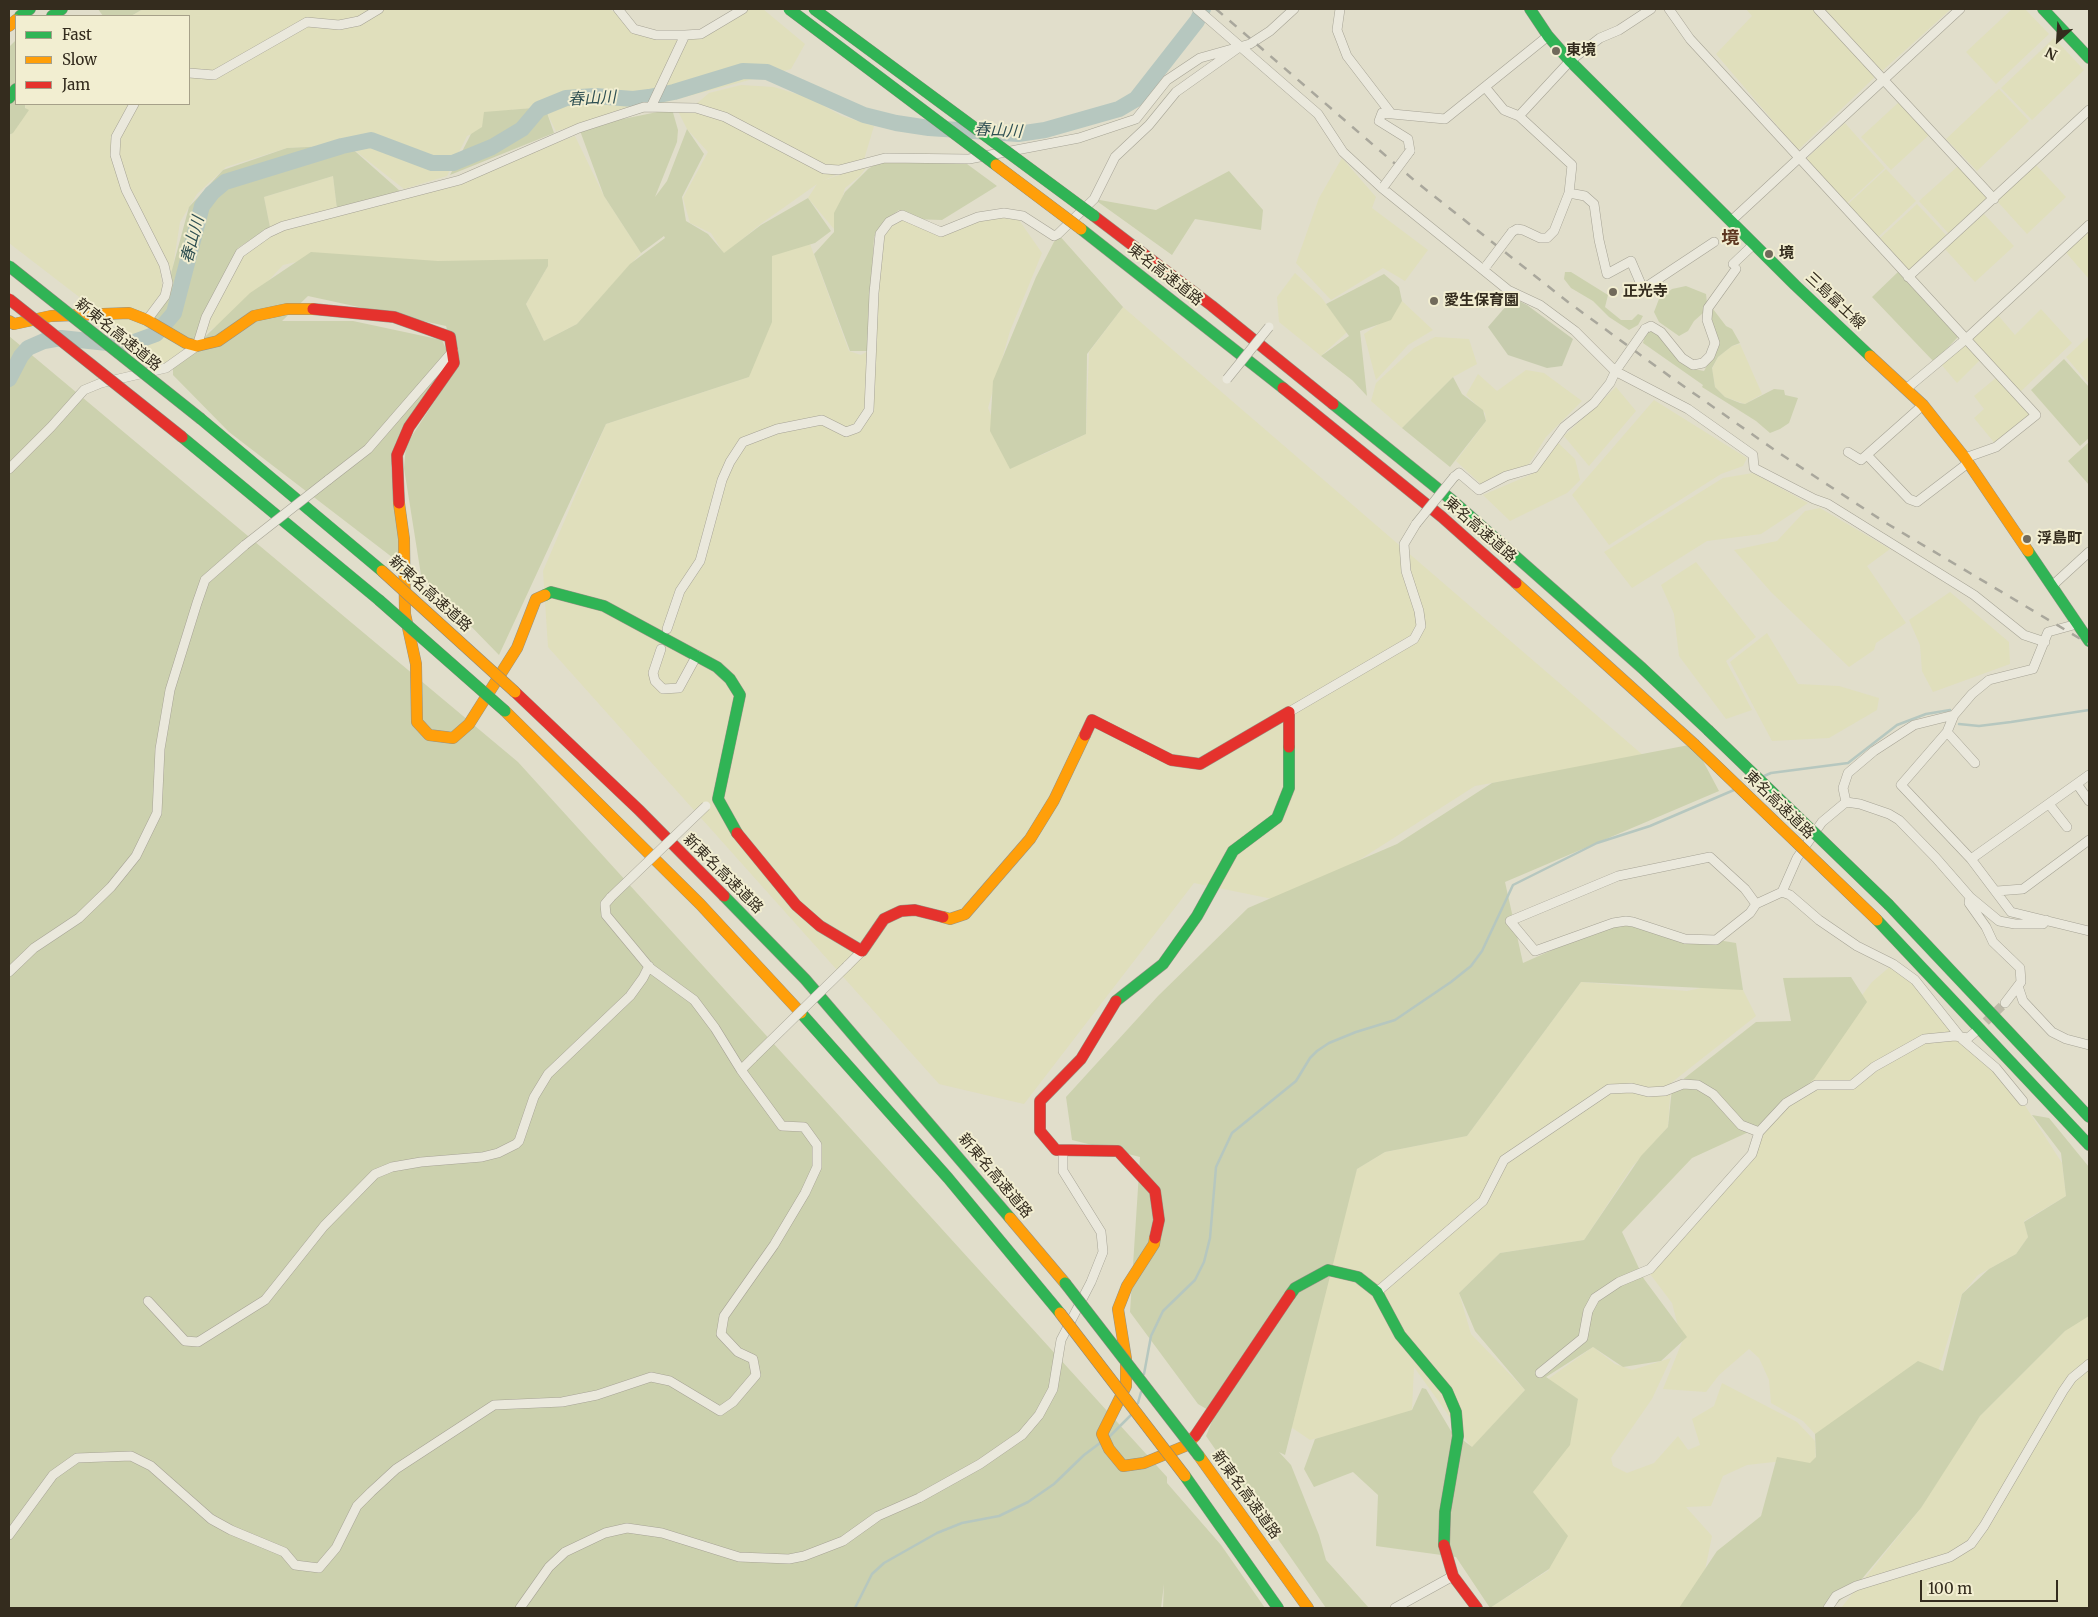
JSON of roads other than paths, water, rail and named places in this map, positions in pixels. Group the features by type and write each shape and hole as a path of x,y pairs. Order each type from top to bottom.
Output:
{"main road":[{"name":"東名高速道路","path":"789,9 1081,229 1238,351 1442,517 1694,744 1877,920 2089,1144"},
{"name":"東名高速道路","path":"814,9 1094,216 1212,306 1452,501 1642,668 1889,905 2089,1117"},
{"name":"三島富士線","path":"1530,9 1548,36 1570,61 1754,244 1923,406 1966,461 2053,585 2089,641"},
{"path":"2043,9 2089,58"},
{"name":"新東名高速道路","path":"9,266 201,419 382,571 515,692 639,810 804,979 1065,1283 1199,1456 1308,1608"},
{"path":"9,299 182,437 379,600 505,711 700,904 820,1034 948,1178 1060,1313 1185,1476 1278,1608"},
{"path":"10,326 51,316 129,313 147,320 186,344 197,346 218,342 254,316 287,309 331,309 403,320 450,337 454,363 409,427 397,454 397,485 404,539 404,614 416,664 417,722 429,735 452,738 478,712 517,648 536,599 551,592 604,606 697,655 717,667 730,678 740,695 718,799 733,828 776,883 796,905 820,926 862,952 884,919 901,911 915,910 950,919 965,914 980,899 1030,839 1054,800 1092,720 1171,760 1200,764 1289,712"},
{"path":"1289,712 1289,788 1277,818 1233,851 1197,916 1163,964 1113,1004 1081,1059 1040,1101 1040,1131 1056,1150 1118,1151 1155,1190 1159,1220 1154,1244 1127,1286 1118,1309 1126,1359 1126,1386 1102,1434 1109,1449 1123,1466 1144,1463 1185,1446 1200,1429 1295,1288 1328,1270 1358,1277 1377,1292 1400,1335 1447,1390 1456,1412 1458,1436 1445,1512 1444,1550 1453,1576 1477,1608"}],"street":[{"path":"190,73 214,75 287,31 307,22 339,25 360,21 379,9"},
{"path":"618,9 634,29 656,35 701,34 743,9"},
{"path":"1198,9 1318,114 1343,152 1383,187 1485,268 1508,290 1540,305 1575,331 1617,368 1688,409 1753,455 1754,468 1814,499 1828,504 1974,595 2024,635 2045,642"},
{"path":"9,469 84,390 166,368 197,346 206,317 240,253 269,232 304,219 460,180 593,123 651,107 696,108 725,117 824,169 839,170 885,158 969,159 1079,138 1136,119 1167,80 1200,58 1250,44 1270,31 1294,9"},
{"path":"1340,9 1337,30 1347,56 1390,112"},
{"path":"1519,116 1570,61 1600,38 1619,30 1651,9"},
{"path":"1669,9 1690,38 1799,159 2036,415 1996,448 1966,461 1917,502 1910,500 1867,455"},
{"path":"1818,9 1994,199"},
{"path":"1731,221 1960,9"},
{"path":"651,107 685,35"},
{"path":"1383,187 1410,151 1408,139 1379,121 1382,113 1390,112 1445,119 1548,36"},
{"path":"667,629 680,591 700,561 722,480 730,462 743,442 777,429 822,420 846,432 857,428 869,410 874,293 880,234 889,222 902,215 941,232 978,216 1004,213 1023,216 1054,236 1058,234 1094,199 1115,157 1149,125 1176,92 1227,57 1241,45"},
{"path":"1485,87 1504,110 1519,116 1572,165 1569,193 1554,231 1547,238 1540,238 1517,229 1512,232 1485,268"},
{"path":"133,105 116,137 115,155 126,190 164,265 168,283 165,296 147,320"},
{"path":"1908,277 2089,110"},
{"path":"1569,193 1585,196 1594,204 1598,240 1607,274 1631,261 1643,288 1714,242"},
{"path":"1906,389 1966,339 2089,225"},
{"path":"1289,712 1414,639 1421,626 1419,611 1406,572 1404,544 1416,524 1454,477 1459,473 1479,490 1506,476 1534,468 1564,427 1594,403 1610,383 1617,368 1645,329 1652,326 1661,332 1682,358 1693,365 1703,363 1710,356 1715,344 1707,320 1708,308 1735,267 1754,244"},
{"path":"1227,379 1269,327"},
{"path":"9,972 34,948 79,918 111,887 136,856 157,813 160,749 170,690 205,580 245,546 368,450 453,352"},
{"path":"1848,452 1861,460 1923,406"},
{"path":"2053,585 2089,552"},
{"path":"2077,624 2048,632 2033,669 1989,680 1972,694 1954,715 1947,732 1901,785 1971,859 2011,912 2089,931"},
{"path":"661,649 653,673 655,681 663,689 679,688 697,655"},
{"path":"1846,802 1843,788 1848,773 1874,751 1914,725 1954,715"},
{"path":"1947,732 1975,763"},
{"path":"1971,859 2089,775"},
{"path":"2077,784 2089,801"},
{"path":"9,1535 53,1475 77,1458 131,1456 152,1466 211,1519 231,1530 284,1552 295,1565 318,1568 336,1548 357,1506 371,1492 396,1469 494,1405 562,1402 597,1395 651,1377 670,1381 720,1411 733,1402 756,1375 753,1359 738,1352 721,1334 724,1316 774,1245 806,1193 817,1167 817,1144 804,1127 782,1126 741,1070 715,1028 694,1000 648,966 606,915 605,904 706,806 718,799"},
{"path":"1756,904 1745,889 1710,857 1618,876 1510,921 1535,951 1613,923 1626,921 1685,939 1716,940 1750,912 1756,904 1782,892 1797,858 1822,822 1846,802 1860,804 1899,820 1970,897 1999,921 2015,924 2043,924 2046,920"},
{"path":"2049,804 2066,827"},
{"path":"1997,891 2023,889 2089,840"},
{"path":"1782,892 1857,946 1894,964 1915,980 1962,1038 1996,1068 2023,1100"},
{"path":"1970,897 1969,903 1986,927 1993,942 2020,968 2020,982 2005,1003"},
{"path":"741,1070 862,952"},
{"path":"148,1301 185,1341 198,1342 265,1300 324,1226 375,1174 392,1166 482,1157 498,1153 516,1144 519,1141 534,1097 548,1074 630,996 643,978 648,966"},
{"path":"2018,986 2023,1001 2052,1032 2066,1040 2089,1045"},
{"path":"1540,1373 1583,1338 1588,1311 1595,1298 1619,1282 1650,1269 1657,1262 1752,1154 1759,1132 1786,1103 1816,1085 1852,1085 1874,1067 1924,1039 1956,1036 1968,1038 1974,1033"},
{"path":"1377,1292 1483,1201 1504,1160 1609,1089 1632,1088 1648,1092 1666,1091 1684,1084 1698,1085 1713,1094 1741,1125 1759,1132"},
{"path":"520,1608 549,1567 565,1552 605,1533 628,1528 662,1533 739,1557 789,1559 804,1556 843,1541 878,1516 919,1498 980,1464 1022,1435 1039,1415 1053,1389 1061,1340 1091,1282 1103,1252 1100,1232 1063,1172 1063,1150"},
{"path":"1828,1608 1836,1596 1856,1586 1950,1558 1971,1544 1984,1526 2063,1390 2072,1378 2089,1364"},
{"path":"1395,1608 1453,1576"}],"waterway":[{"name":"春山川","path":"9,379 21,356 28,348 44,341 61,338 126,345 156,334 174,313 202,206 212,193 225,182 342,146 371,140 432,163 453,163 492,147 522,129 539,109 566,98 595,96 633,99 649,97 674,92 743,71 767,72 864,115 896,123 929,128 1018,134 1045,130 1119,109 1136,99 1197,21 1203,9"},
{"path":"1764,776 1771,773 1848,763 1897,725 1926,714 1950,710"},
{"path":"1959,724 1979,726 2089,710"},
{"path":"1144,1374 1151,1336 1163,1311 1195,1280 1204,1262 1210,1238 1216,1167 1232,1133 1296,1081 1310,1058 1317,1051 1329,1043 1356,1032 1395,1020 1471,966 1482,951 1513,885 1597,843 1650,826 1734,790"},
{"path":"1138,1403 1141,1392"},
{"path":"1109,1437 1132,1414"},
{"path":"855,1608 872,1574 884,1563 937,1533 962,1523 999,1516 1028,1502 1054,1484 1084,1455 1100,1443"}],"tunnel":[{"path":"1976,1031 2005,1003"}],"railway":[{"path":"1216,9 1415,181 1568,302 1672,378 1776,451 1886,523 2089,644"}],"place":[{"name":"東境","path":"1556,51"},
{"name":"境","path":"1769,254"},
{"name":"正光寺","path":"1613,292"},
{"name":"愛生保育園","path":"1434,301"},
{"name":"浮島町","path":"2027,539"}],"district":[{"name":"境","path":"1730,239"}]}
